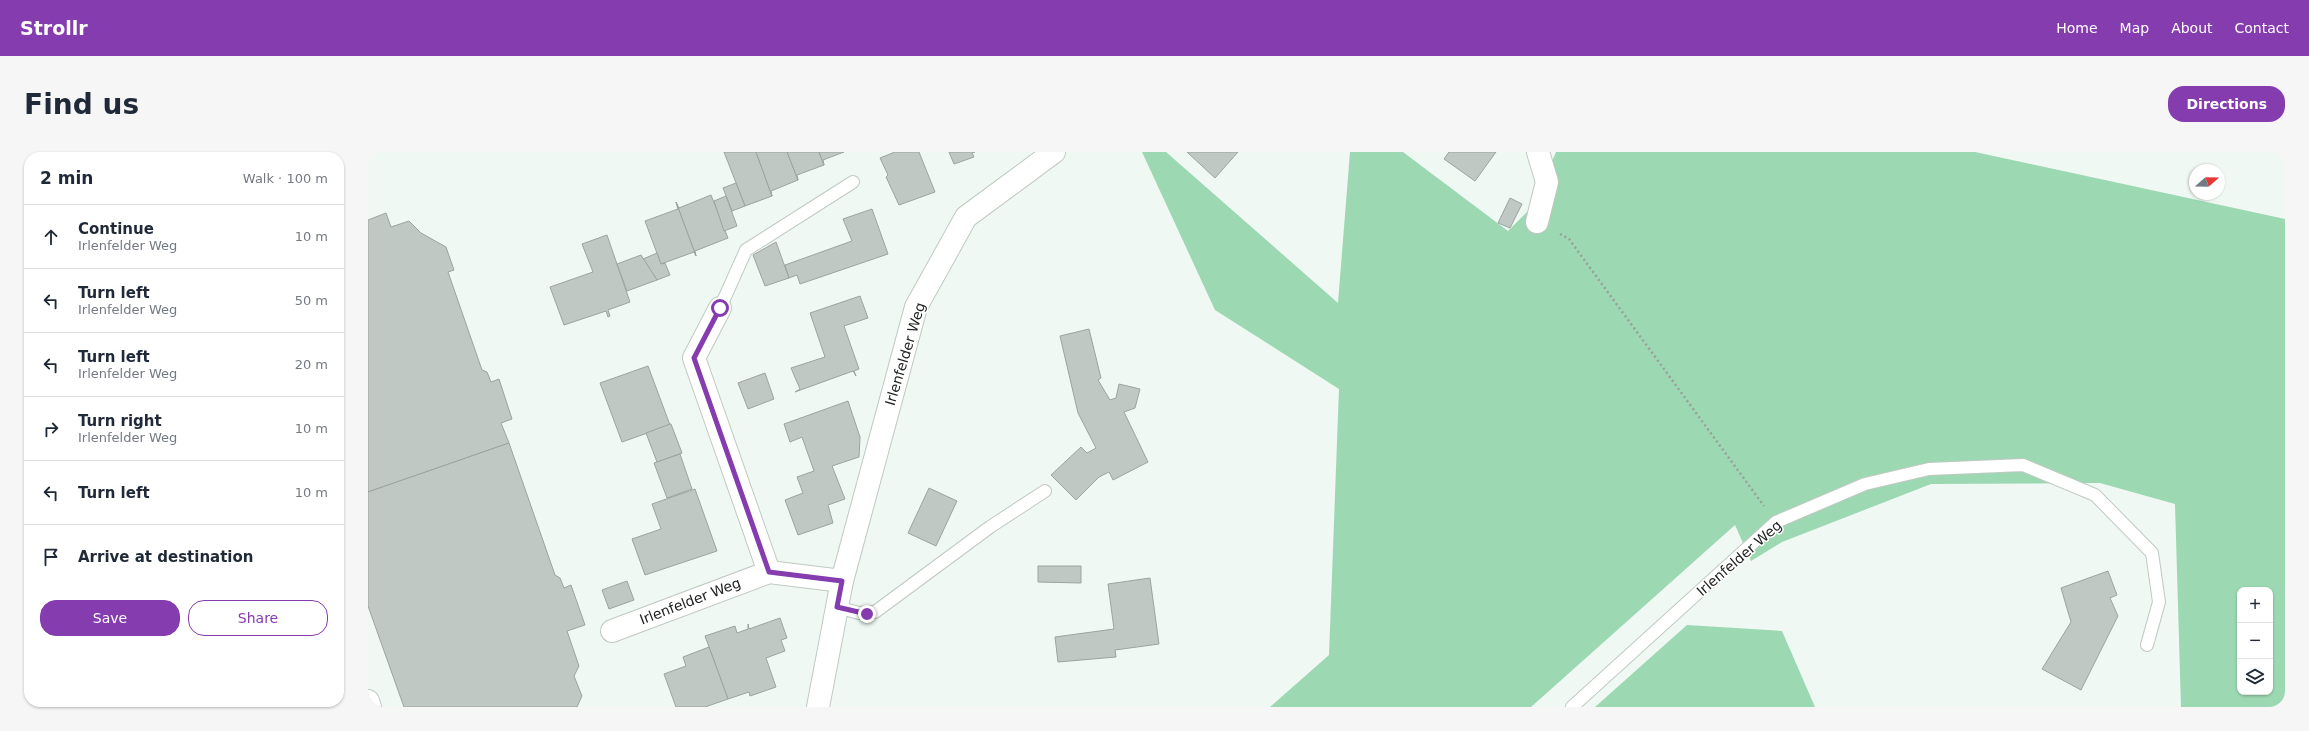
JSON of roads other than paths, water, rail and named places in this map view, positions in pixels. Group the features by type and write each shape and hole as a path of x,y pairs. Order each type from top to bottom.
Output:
{"street":[{"name":"Irlenfelder Weg","path":"818,707 842,581 916,307 966,217 1054,152"},
{"path":"1537,222 1547,182 1538,152"},
{"path":"720,308 694,358 769,572"},
{"name":"Irlenfelder Weg","path":"612,631 769,572 842,581"},
{"path":"368,701 370,707"}],"lane":[{"path":"720,308 746,250 853,182"},
{"name":"Irlenfelder Weg","path":"1572,707 1776,522 1865,484 1929,470 2023,465 2095,495 2152,553 2159,602 2147,645"},
{"path":"837,607 859,613 875,612 990,526 1046,491"}]}
